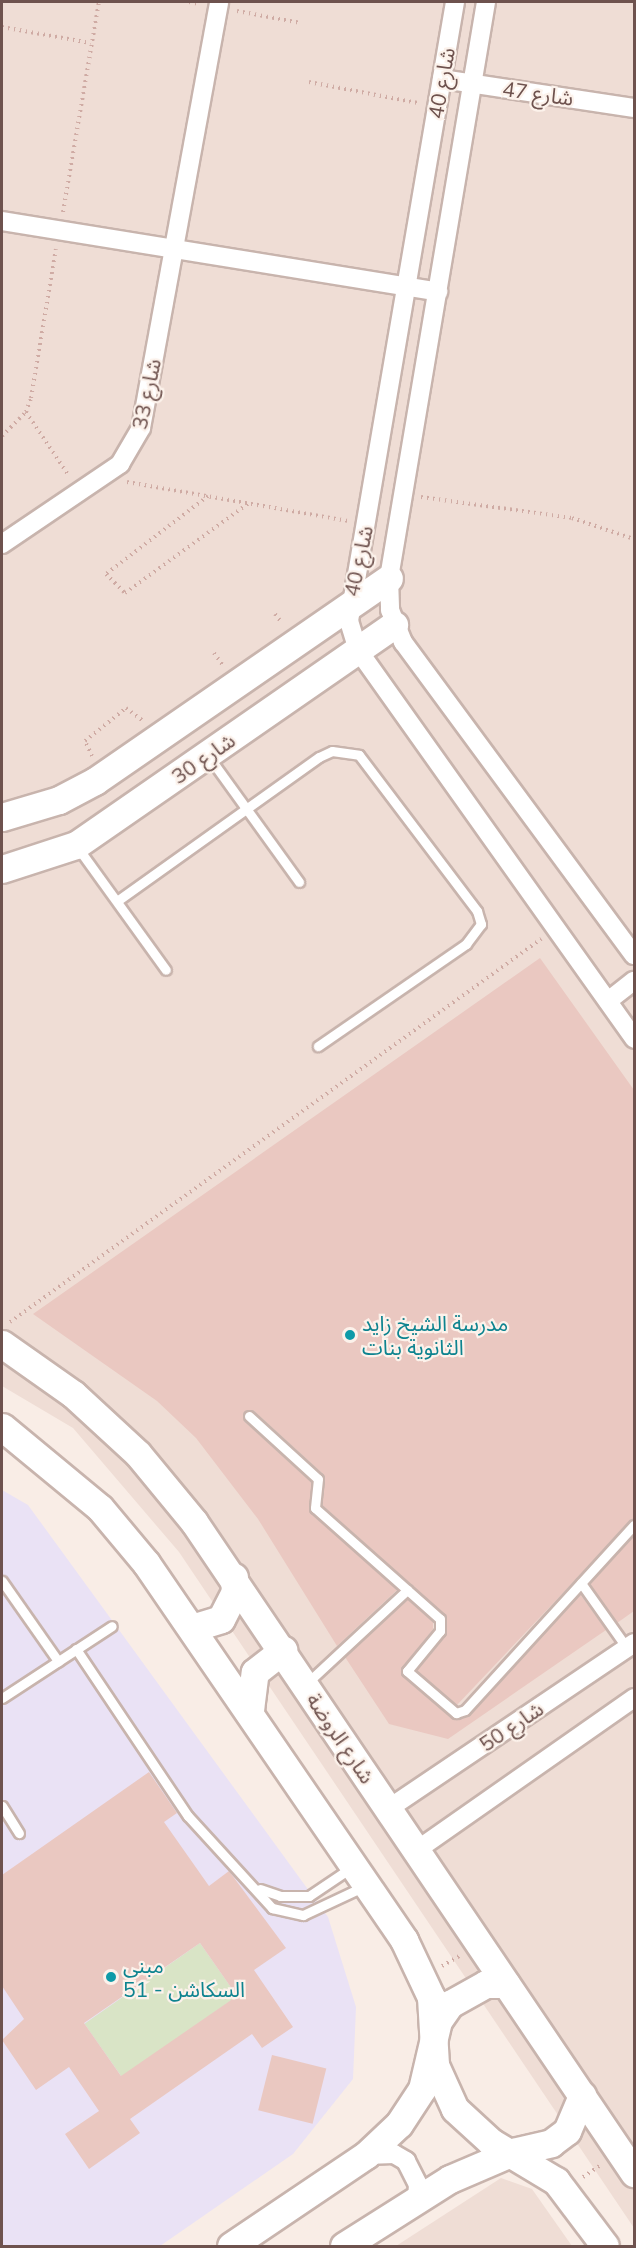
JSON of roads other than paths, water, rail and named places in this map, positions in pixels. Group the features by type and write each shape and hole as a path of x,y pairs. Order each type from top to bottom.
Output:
{"street":[{"name":"شارع 40","path":"455,2 366,524 348,606 358,650 634,1039"},
{"name":"شارع 40","path":"486,2 389,578 394,625 634,955"},
{"name":"شارع 33","path":"2,544 120,464 141,428 218,4"},
{"name":"شارع 47","path":"442,79 634,108"},
{"path":"2,221 438,292"},
{"name":"شارع 30","path":"2,817 59,800 105,774 389,578"},
{"name":"شارع 30","path":"2,869 76,845 394,625"},
{"path":"608,1001 634,981"},
{"name":"شارع الروضة","path":"2,1344 73,1394 138,1454 234,1577 634,2173"},
{"path":"2,1427 100,1508 192,1628 361,1875 423,1977 431,1998 435,2065 455,2109 478,2132 513,2152 566,2190 605,2247"},
{"path":"192,1628 221,1619 235,1592 234,1577"},
{"name":"شارع 50","path":"388,1809 631,1645"},
{"path":"250,1710 255,1672 283,1650"},
{"path":"417,1850 634,1698"},
{"path":"231,2247 366,2155 410,2112 422,2090 438,2021 458,1998 486,1984 506,1984"},
{"path":"344,2247 417,2199 513,2152 533,2151 567,2131 582,2095"},
{"path":"366,2155 394,2154 406,2161 418,2185 417,2199"}],"lane":[{"path":"117,901 326,754 359,755 477,911 476,936 318,1046"},
{"path":"207,755 299,882"},
{"path":"76,845 166,970"},
{"path":"249,1416 318,1479 315,1508 407,1590 442,1627 407,1671 461,1713 634,1525"},
{"path":"2,1581 58,1661"},
{"path":"581,1583 631,1645"},
{"path":"306,1685 407,1590"},
{"path":"2,1698 112,1626"},
{"path":"76,1649 188,1816 260,1889 272,1908 303,1915 361,1875"},
{"path":"2,1806 19,1833"},
{"path":"260,1889 280,1896 309,1896 361,1875"}],"place":[{"name":"مدرسة الشيخ زايد الثانوية بنات","path":"350,1335"},
{"name":"مبنى السكاشن - 51","path":"111,1977"}]}
